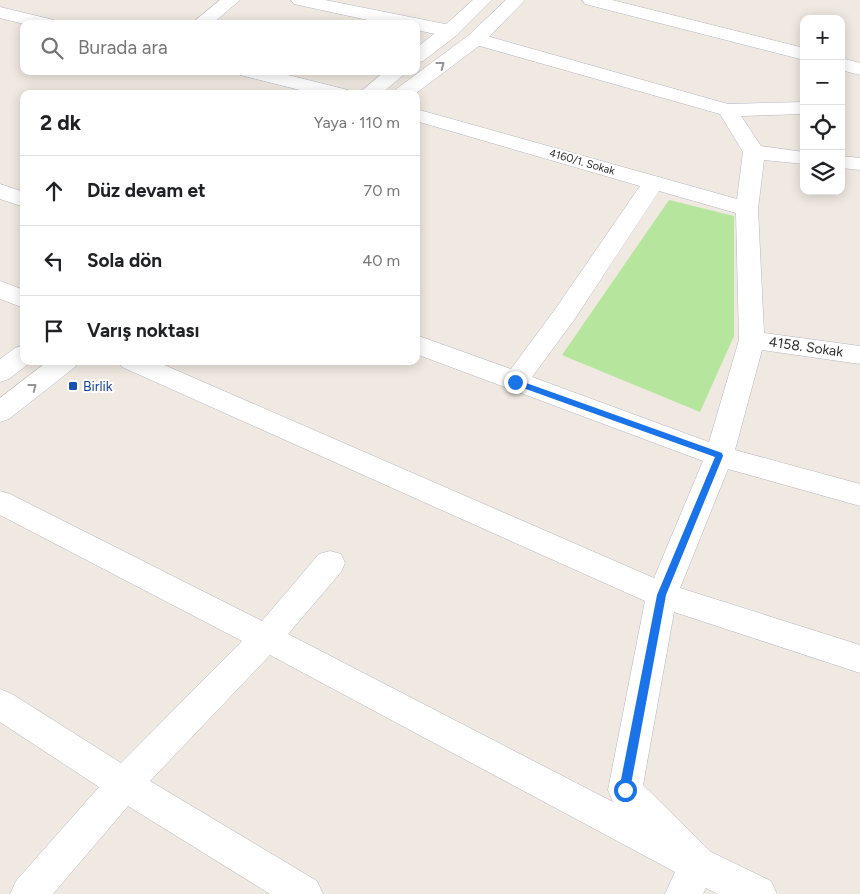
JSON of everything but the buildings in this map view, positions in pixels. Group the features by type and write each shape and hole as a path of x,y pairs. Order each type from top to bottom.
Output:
{"street":[{"path":"3,16 32,0"},
{"path":"205,20 231,0"},
{"path":"300,0 396,20"},
{"path":"420,54 450,32 483,0"},
{"path":"407,90 476,39 516,0"},
{"path":"591,0 800,53"},
{"path":"3,16 25,20"},
{"path":"420,25 450,32"},
{"path":"476,39 727,110 800,108"},
{"path":"263,75 325,90"},
{"path":"373,90 393,75"},
{"path":"691,880 625,790 662,595 719,456 752,340 747,208 754,152 727,110"},
{"name":"4160/1. Sokak","path":"420,115 653,183 747,208"},
{"path":"754,152 800,158"},
{"path":"845,162 860,164"},
{"path":"515,382 565,314 653,183"},
{"path":"0,191 20,198"},
{"path":"0,289 20,298"},
{"name":"4158. Sokak","path":"752,340 860,355"},
{"path":"420,346 719,456 860,495"},
{"path":"0,373 20,357"},
{"path":"0,412 61,365"},
{"path":"140,365 662,595 860,659"},
{"path":"0,502 266,638 691,880 758,894"},
{"path":"29,894 124,784 266,638 330,564"},
{"path":"0,704 124,784 304,894"}],"green space":[{"path":"669,200 734,216 734,336 700,412 562,355"}],"place":[{"name":"Birlik","path":"73,386"}],"route":[{"path":"515,382 719,456 662,595 625,790"}]}
